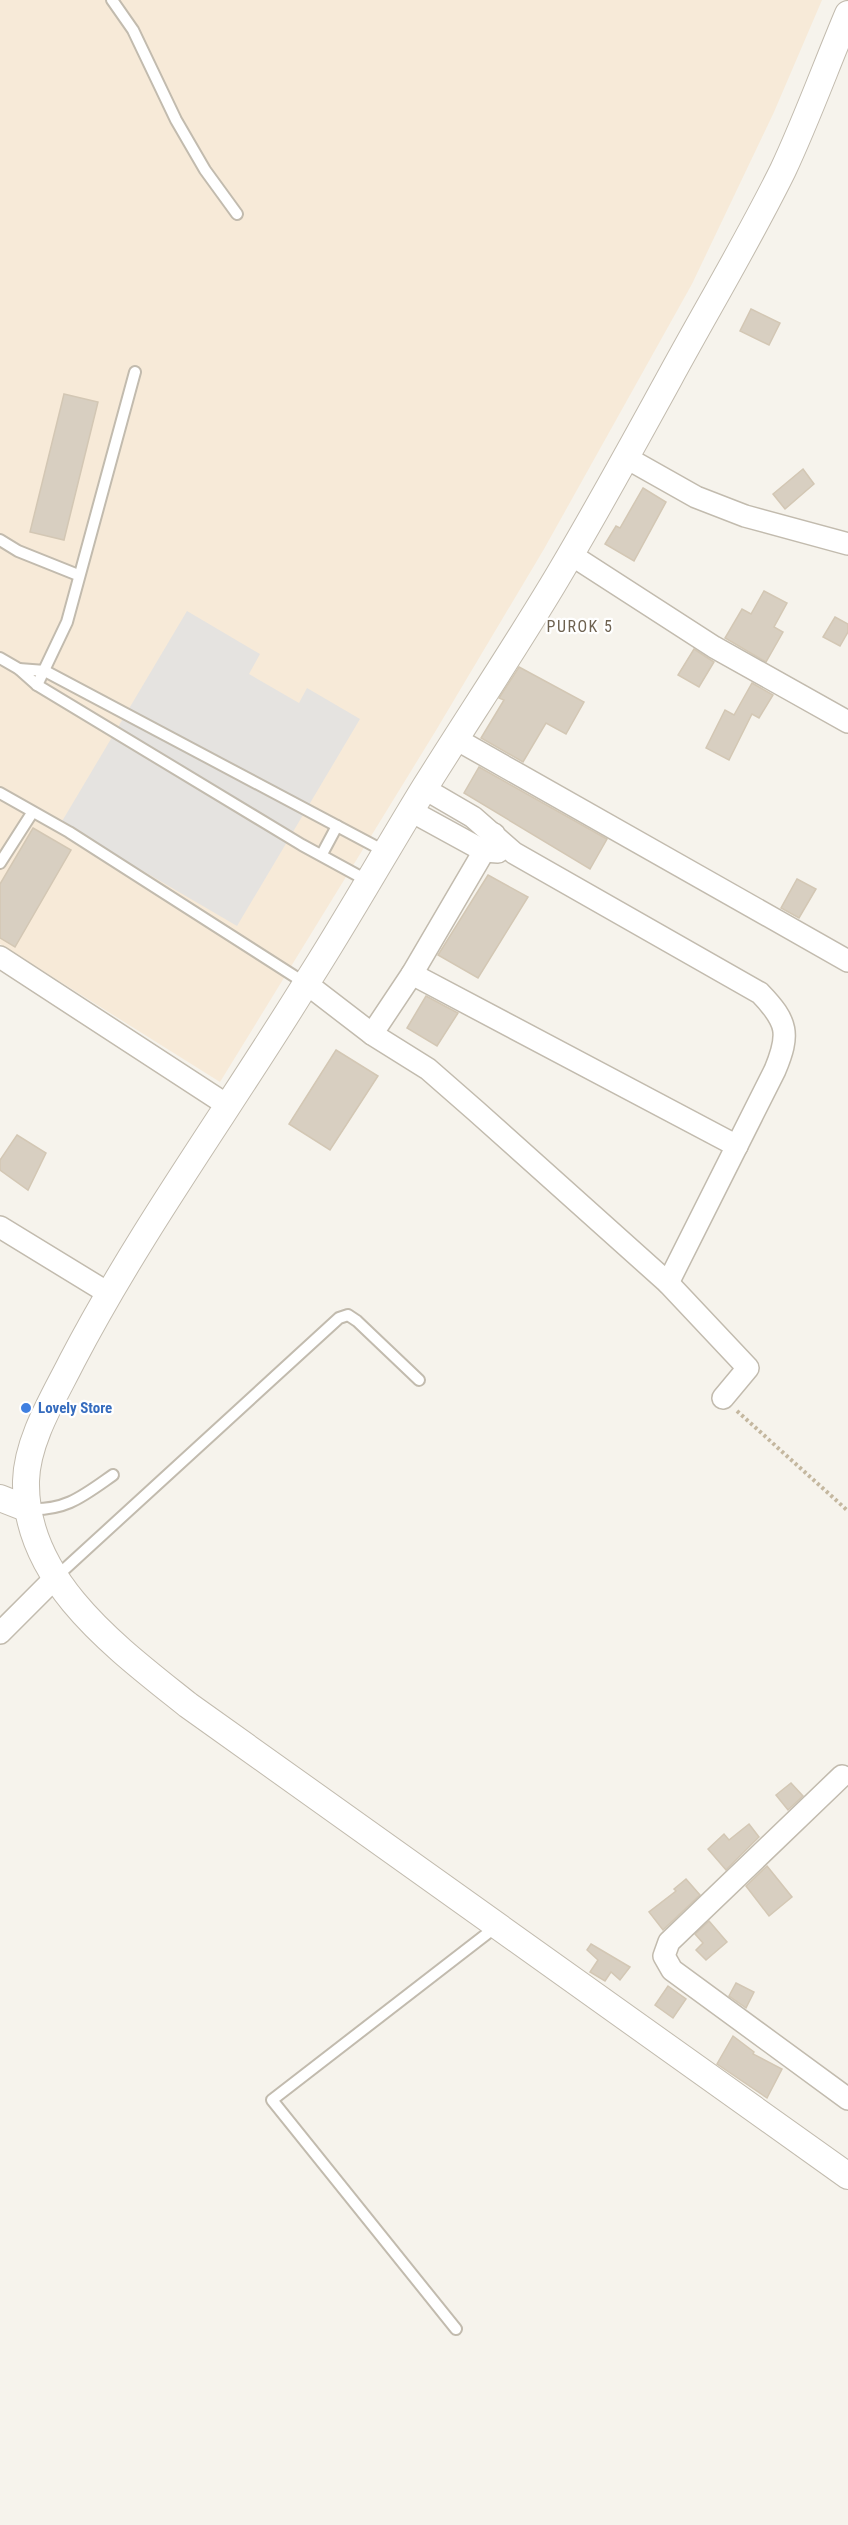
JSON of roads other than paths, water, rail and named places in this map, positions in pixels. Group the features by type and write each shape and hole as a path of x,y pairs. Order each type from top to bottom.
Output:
{"street":[{"path":"845,2168 497,1926 188,1705 118,1647 54,1579 38,1546 28,1509 26,1475 35,1441 54,1396 108,1293 307,984 424,789 570,554 625,457 785,165 848,14"},
{"path":"625,457 706,500 745,516 848,544"},
{"path":"570,554 714,647 848,722"},
{"path":"456,739 848,961"},
{"path":"424,789 489,842"},
{"path":"411,811 514,853 760,993 774,1006 784,1024 785,1045 668,1283"},
{"path":"372,1034 412,974 489,842"},
{"path":"0,957 227,1105"},
{"path":"412,974 737,1146"},
{"path":"307,984 372,1034 428,1069 668,1283 748,1368 723,1398"},
{"path":"0,1227 108,1293"},
{"path":"0,1498 28,1509"},
{"path":"0,1633 54,1579"},
{"path":"842,1776 669,1942 664,1956 672,1970 848,2099"}],"lane":[{"path":"112,0 133,30 182,130 205,170 237,214"},
{"path":"37,685 67,622 135,372"},
{"path":"0,540 18,551 78,575"},
{"path":"0,658 19,669 37,685 368,881"},
{"path":"19,669 45,671 386,852"},
{"path":"0,793 69,832 307,984"},
{"path":"0,863 32,813"},
{"path":"322,854 337,826"},
{"path":"54,1579 339,1318 348,1315 357,1321 419,1380"},
{"path":"28,1509 50,1510 64,1507 113,1475"},
{"path":"456,2329 272,2100 497,1926"}],"place":[{"name":"Lovely Store","path":"26,1408"}],"district":[{"name":"PUROK 5","path":"580,626"}]}
